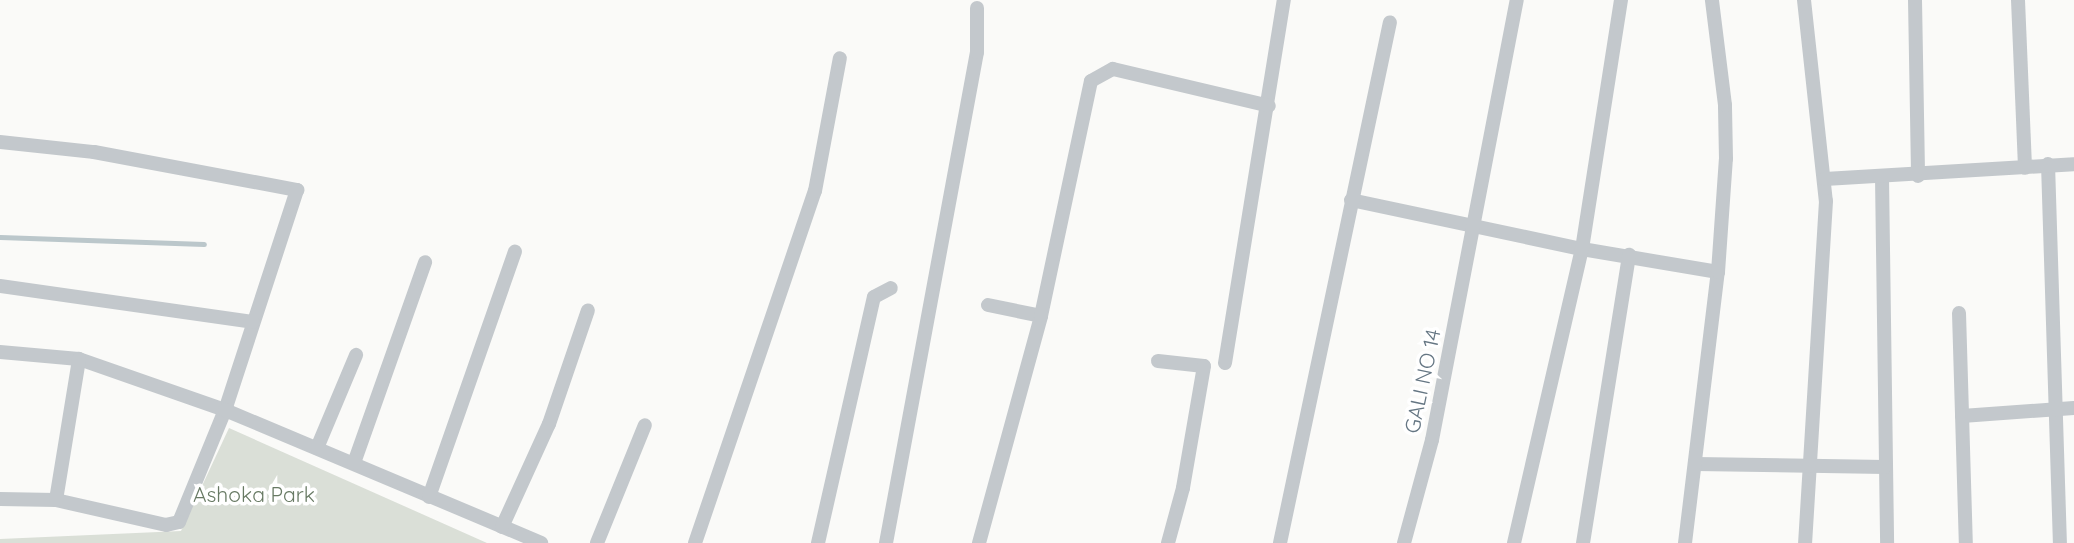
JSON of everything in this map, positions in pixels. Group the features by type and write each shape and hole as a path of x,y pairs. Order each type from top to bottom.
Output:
{"street":[{"path":"1225,363 1269,106 1284,0"},
{"name":"GALI NO 14","path":"1404,543 1432,440 1517,0"},
{"path":"1514,543 1582,250 1621,0"},
{"path":"1685,543 1718,272 1726,136 1712,0"},
{"path":"1804,0 1825,178 1824,287 1805,543"},
{"path":"1916,0 1918,176"},
{"path":"2018,0 2025,168"},
{"path":"886,543 977,52 977,8"},
{"path":"1280,543 1390,22"},
{"path":"695,543 815,191 840,58"},
{"path":"979,543 1041,316 1088,90 1097,74 1113,69 1269,106"},
{"path":"0,142 94,152 297,190 225,410 179,522 166,525 57,500 0,499"},
{"path":"2048,164 2060,543"},
{"path":"1825,178 1918,176 2074,164"},
{"path":"1882,177 1887,543"},
{"path":"1351,200 1582,250 1629,255 1718,272"},
{"path":"429,497 515,251"},
{"path":"1583,543 1629,255"},
{"path":"354,463 425,262"},
{"path":"0,286 252,322"},
{"path":"818,543 874,298 891,288"},
{"path":"988,305 1041,316"},
{"path":"502,527 552,414 588,310"},
{"path":"1959,313 1966,543"},
{"path":"0,352 79,359 225,410 541,543"},
{"path":"317,448 356,355"},
{"path":"57,500 79,359"},
{"path":"1158,361 1204,366 1183,488 1167,543"},
{"path":"1962,416 2074,408"},
{"path":"597,543 645,425"},
{"path":"1696,464 1885,467"}],"green space":[{"name":"Ashoka Park","path":"229,428 487,543 0,543 0,539 181,531"}],"waterway":[{"path":"0,237 204,244"}]}
